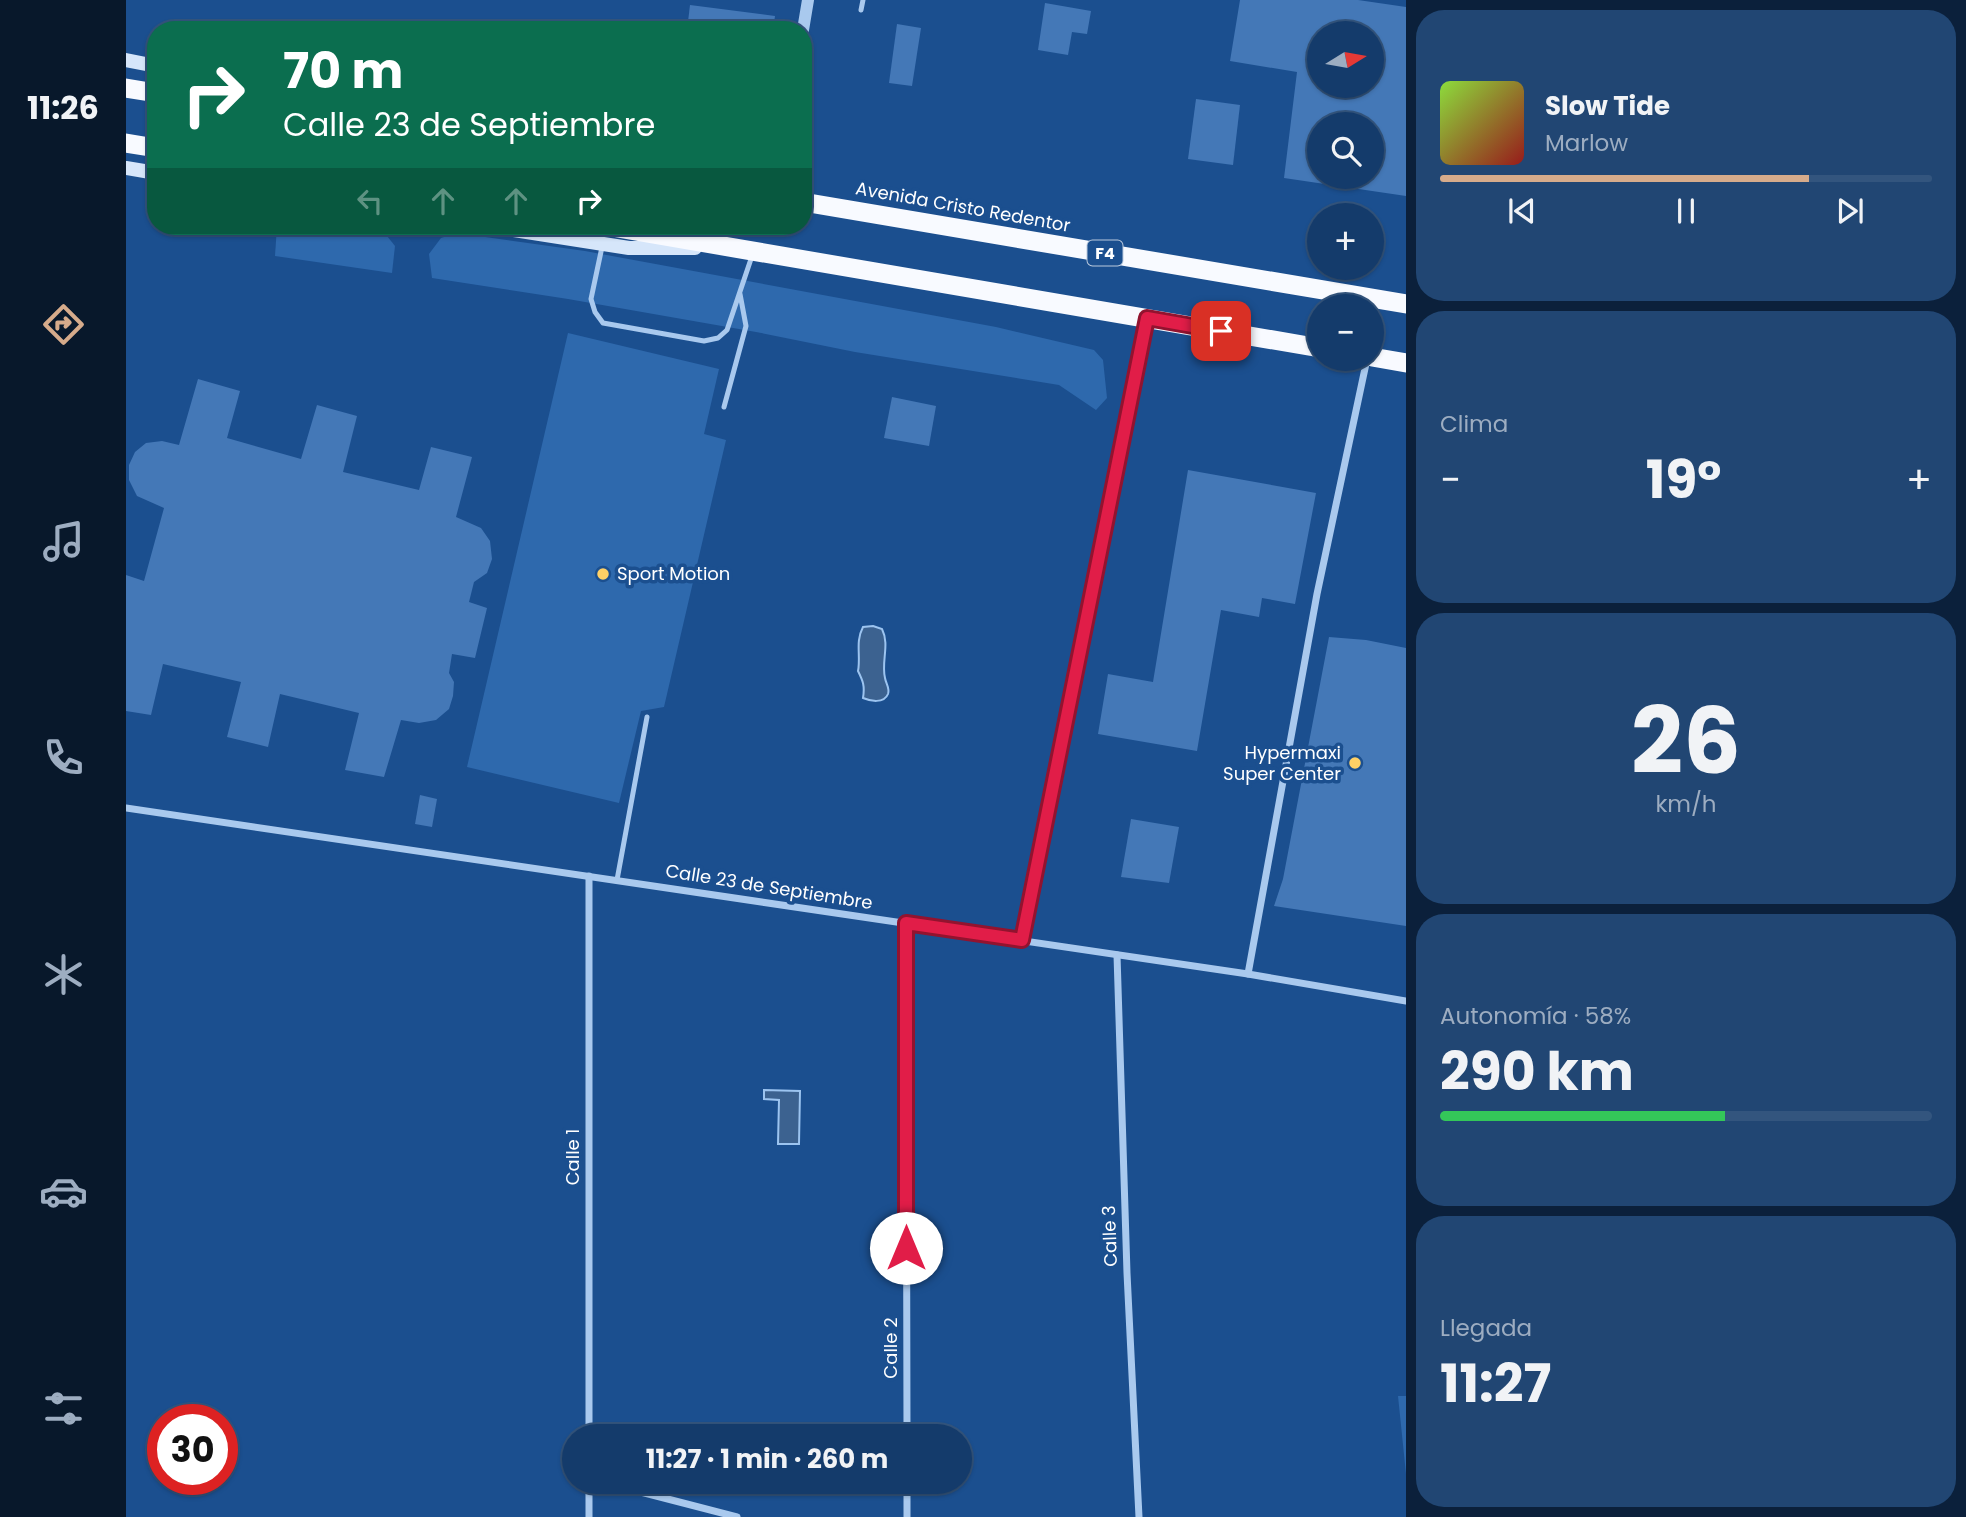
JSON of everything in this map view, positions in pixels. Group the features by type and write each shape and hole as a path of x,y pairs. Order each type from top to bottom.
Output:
{"highway":[{"path":"126,88 147,92"},
{"path":"126,143 147,146"},
{"name":"Avenida Cristo Redentor","path":"812,204 1406,304"},
{"path":"604,235 744,249 1307,346"},
{"path":"1384,359 1406,363"}],"main road":[{"path":"126,60 147,64"},
{"path":"126,169 147,172"}],"street":[{"path":"804,21 808,0"},
{"path":"1022,940 1147,318"},
{"path":"1248,974 1317,594 1364,371"},
{"name":"Calle 23 de Septiembre","path":"126,808 1117,954 1406,1001"},
{"name":"Calle 1","path":"589,876 589,1424"},
{"name":"Calle 2","path":"906,923 907,1424"},
{"name":"Calle 3","path":"1117,954 1127,1273 1139,1517"},
{"path":"589,1494 589,1517"},
{"path":"648,1494 737,1517"},
{"path":"907,1494 907,1517"}],"lane":[{"path":"861,10 863,0"},
{"path":"604,235 592,299 595,312 603,323 704,341 718,338 727,330 739,293 744,249"},
{"path":"724,407 746,326 739,293"},
{"path":"617,880 647,717"}],"shaded area":[{"path":"276,235 386,235 395,246 392,273 275,256"},
{"path":"471,235 585,251 996,327 1094,350 1103,360 1107,398 1096,410 1059,385 855,352 568,299 432,278 429,254 441,238"},
{"name":"Sport Motion","path":"568,333 719,369 704,434 726,440 664,707 641,711 619,803 467,767"},
{"path":"863,627 882,629 884,635 884,672 889,690 886,697 877,701 863,698 863,684 858,671"},
{"path":"764,1090 800,1091 799,1144 778,1144 779,1100 764,1099"},
{"path":"1398,1396 1406,1396 1406,1474"}],"building":[{"path":"1240,0 1358,0 1406,7 1406,196 1359,189 1384,189 1384,112 1307,112 1307,181 1284,178 1297,72 1230,61"},
{"path":"1045,3 1091,11 1087,34 1072,32 1068,55 1038,50"},
{"path":"690,5 775,16 774,21 688,21"},
{"path":"897,24 921,28 912,86 889,83"},
{"path":"1196,99 1240,105 1233,165 1188,159"},
{"path":"198,379 240,391 227,438 301,459 317,405 357,416 343,472 419,490 431,447 472,457 456,517 481,528 490,541 492,559 487,573 474,582 469,602 487,608 475,658 452,654 449,673 454,682 453,696 449,709 436,720 419,723 401,720 384,777 345,770 359,713 280,694 268,747 227,737 241,682 163,664 151,715 126,711 126,575 144,581 164,508 137,496 129,480 129,465 135,452 146,443 162,441 179,445"},
{"path":"892,397 936,406 929,446 884,438"},
{"path":"1188,470 1316,493 1295,604 1262,598 1259,617 1221,610 1197,751 1098,734 1108,674 1153,682"},
{"name":"Hypermaxi Super Center","path":"1329,637 1366,640 1406,648 1406,926 1274,906 1283,879"},
{"path":"420,795 437,799 432,827 415,824"},
{"path":"1131,819 1179,827 1169,883 1121,877"}],"place":[{"name":"Sport Motion","path":"603,574"},
{"name":"Hypermaxi Super Center","path":"1355,763"}],"route":[{"path":"906,1248 906,923 1022,940 1147,318 1221,331"}]}
